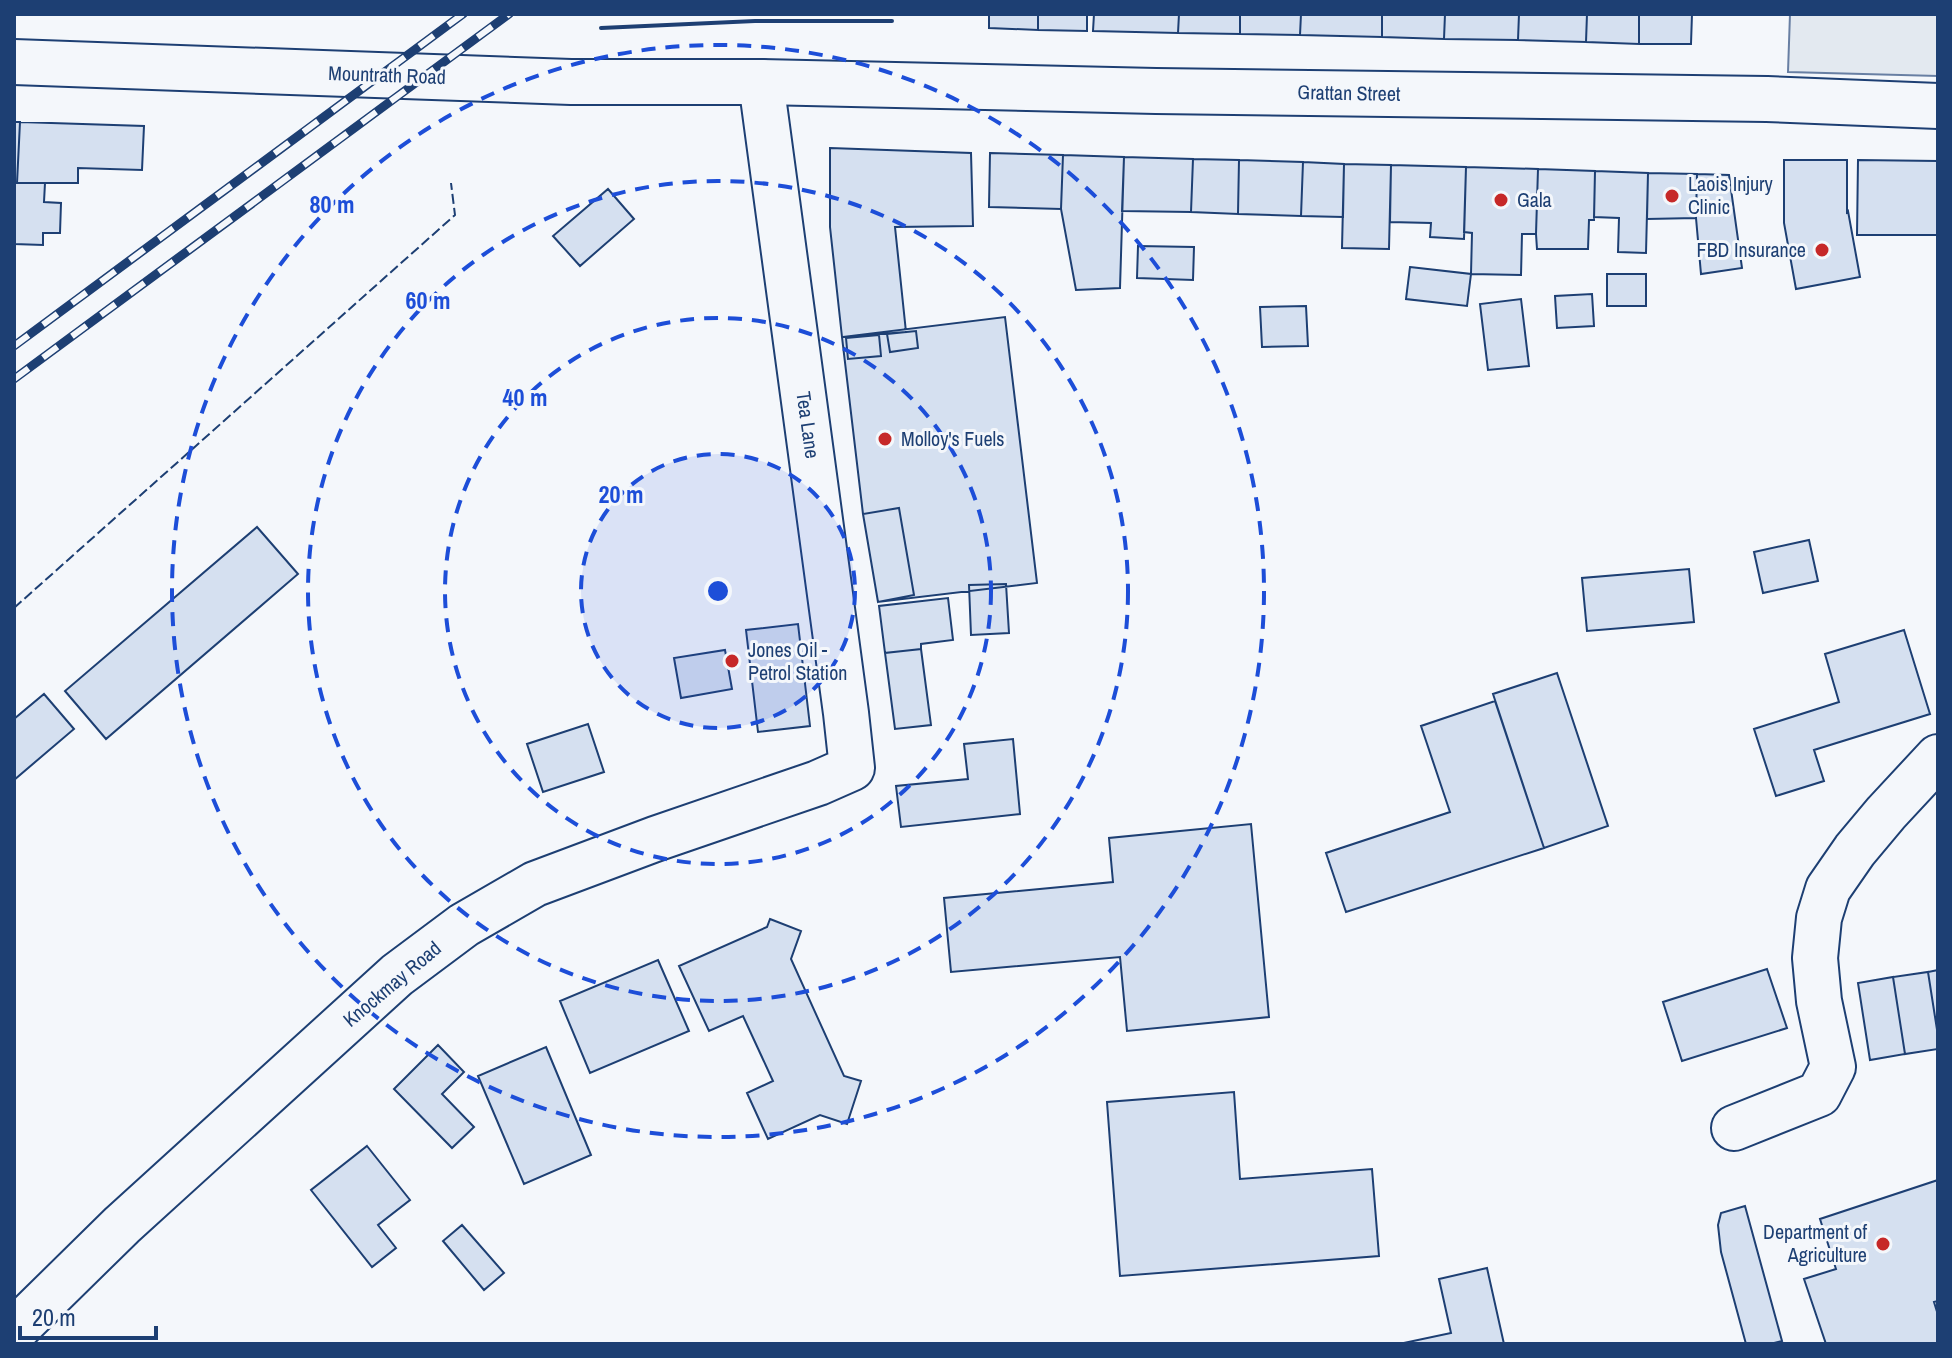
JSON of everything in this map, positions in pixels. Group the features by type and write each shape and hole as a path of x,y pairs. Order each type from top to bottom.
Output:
{"street":[{"name":"Mountrath Road","path":"14,62 571,82 761,82"},
{"name":"Grattan Street","path":"761,82 1767,99 1938,106"},
{"name":"Tea Lane","path":"761,82 852,768"},
{"path":"1734,1128 1819,1094 1833,1067 1819,1001 1815,958 1819,918 1828,889 1878,822 1938,757"},
{"name":"Knockmay Road","path":"14,1331 122,1225 397,975 464,925 535,884 818,783 852,768"}],"shaded area":[{"path":"1790,14 1938,14 1938,76 1788,72"}],"building":[{"path":"989,14 1038,14 1038,30 989,28"},
{"path":"1038,14 1087,14 1087,31 1038,30"},
{"path":"1094,14 1179,14 1178,33 1093,31"},
{"path":"1179,14 1240,14 1240,34 1178,33"},
{"path":"1240,14 1301,14 1300,35 1240,34"},
{"path":"1301,14 1382,14 1382,37 1300,35"},
{"path":"1382,14 1445,14 1444,39 1382,37"},
{"path":"1445,14 1519,14 1518,40 1444,39"},
{"path":"1519,14 1587,14 1586,42 1518,40"},
{"path":"1587,14 1639,14 1639,44 1586,42"},
{"path":"1639,14 1692,14 1691,44 1639,44"},
{"path":"14,122 20,122 17,183 45,183 44,202 61,203 60,233 43,233 43,245 14,244"},
{"path":"20,122 144,126 142,170 78,168 78,183 17,183"},
{"path":"830,148 971,153 973,226 895,227 906,332 842,337 830,227"},
{"path":"990,153 1063,155 1061,209 989,207"},
{"path":"1063,155 1124,157 1120,288 1076,290 1061,209"},
{"path":"1124,157 1193,159 1191,212 1122,211"},
{"path":"1193,159 1239,160 1238,214 1191,212"},
{"path":"1239,160 1303,162 1301,216 1238,214"},
{"name":"FBD Insurance","path":"1784,160 1847,160 1847,212 1860,277 1796,289 1784,223"},
{"path":"1858,160 1938,161 1938,235 1857,235"},
{"path":"1303,162 1344,164 1343,217 1301,216"},
{"path":"1344,164 1391,165 1389,249 1342,248"},
{"path":"1391,165 1466,167 1464,239 1430,237 1431,223 1390,222"},
{"name":"Gala","path":"1466,167 1538,169 1536,234 1522,234 1521,275 1471,274 1472,233 1464,232"},
{"path":"1538,169 1595,171 1594,220 1589,220 1588,249 1537,249"},
{"path":"1595,171 1648,173 1646,253 1618,252 1619,218 1594,217"},
{"name":"Laois Injury Clinic","path":"1648,173 1697,174 1696,218 1647,219"},
{"path":"1697,174 1729,175 1742,268 1701,274 1696,218"},
{"path":"608,189 634,219 580,266 553,236"},
{"path":"1138,246 1194,247 1193,280 1137,278"},
{"path":"1410,267 1471,274 1467,306 1406,299"},
{"path":"1607,274 1646,274 1646,306 1607,306"},
{"path":"1592,294 1594,326 1557,328 1555,296"},
{"path":"1521,299 1529,366 1488,370 1480,304"},
{"path":"1306,306 1308,346 1262,347 1260,307"},
{"path":"1005,317 1037,583 878,602 863,514 842,337"},
{"path":"916,331 918,348 890,352 887,334"},
{"path":"879,335 881,356 848,359 846,338"},
{"path":"899,508 914,595 878,602 863,514"},
{"path":"257,527 298,574 106,739 65,691"},
{"path":"1809,540 1818,581 1763,593 1754,552"},
{"path":"1689,569 1694,622 1587,631 1582,578"},
{"path":"1006,584 1009,633 971,635 969,585"},
{"path":"948,598 953,640 921,644 921,649 885,653 879,606"},
{"path":"798,624 810,726 758,732 746,630"},
{"path":"1904,630 1930,714 1814,750 1824,781 1776,796 1754,729 1839,702 1825,654"},
{"path":"921,649 931,725 895,729 885,653"},
{"path":"725,650 732,689 681,698 674,658"},
{"path":"1557,673 1608,826 1544,848 1493,694"},
{"path":"44,694 74,729 14,780 14,719"},
{"path":"1495,701 1544,848 1346,912 1326,853 1450,812 1421,726"},
{"path":"588,724 604,772 543,792 527,744"},
{"path":"1013,739 1020,814 901,827 896,786 968,779 964,744"},
{"path":"1251,824 1269,1017 1127,1031 1120,957 951,972 944,898 1113,882 1109,838"},
{"path":"770,919 801,931 791,959 844,1076 861,1081 847,1124 820,1115 768,1139 747,1093 773,1081 743,1016 709,1031 679,966 767,927"},
{"path":"658,960 689,1031 590,1073 560,1001"},
{"path":"1767,969 1787,1028 1682,1061 1663,1002"},
{"path":"1938,970 1938,1036 1928,972"},
{"path":"1928,972 1938,1049 1905,1054 1893,977"},
{"path":"1893,977 1905,1054 1870,1060 1858,983"},
{"path":"438,1045 464,1072 442,1094 474,1127 452,1148 394,1089"},
{"path":"546,1047 591,1155 524,1184 478,1076"},
{"path":"1234,1092 1240,1179 1372,1169 1379,1256 1120,1276 1107,1102"},
{"path":"367,1146 410,1200 378,1225 396,1248 372,1267 311,1190"},
{"name":"Department of Agriculture","path":"1938,1180 1938,1301 1934,1302 1938,1315 1938,1344 1826,1344 1804,1279 1836,1269 1820,1219"},
{"path":"1745,1206 1782,1341 1770,1344 1746,1344 1721,1252 1718,1225 1721,1213"},
{"path":"462,1225 504,1273 484,1290 443,1241"},
{"path":"1487,1268 1504,1344 1399,1344 1451,1333 1439,1279"}],"railway":[{"path":"14,346 463,14"},
{"path":"14,379 509,14"}],"fence":[{"path":"14,608 455,215 451,183"}],"wall":[{"path":"601,28 755,21 892,21"}],"place":[{"name":"Laois Injury Clinic","path":"1672,196"},
{"name":"Gala","path":"1501,200"},
{"name":"FBD Insurance","path":"1822,250"},
{"name":"Molloy's Fuels","path":"885,439"},
{"name":"Jones Oil - Petrol Station","path":"732,661"},
{"name":"Department of Agriculture","path":"1883,1244"}]}
